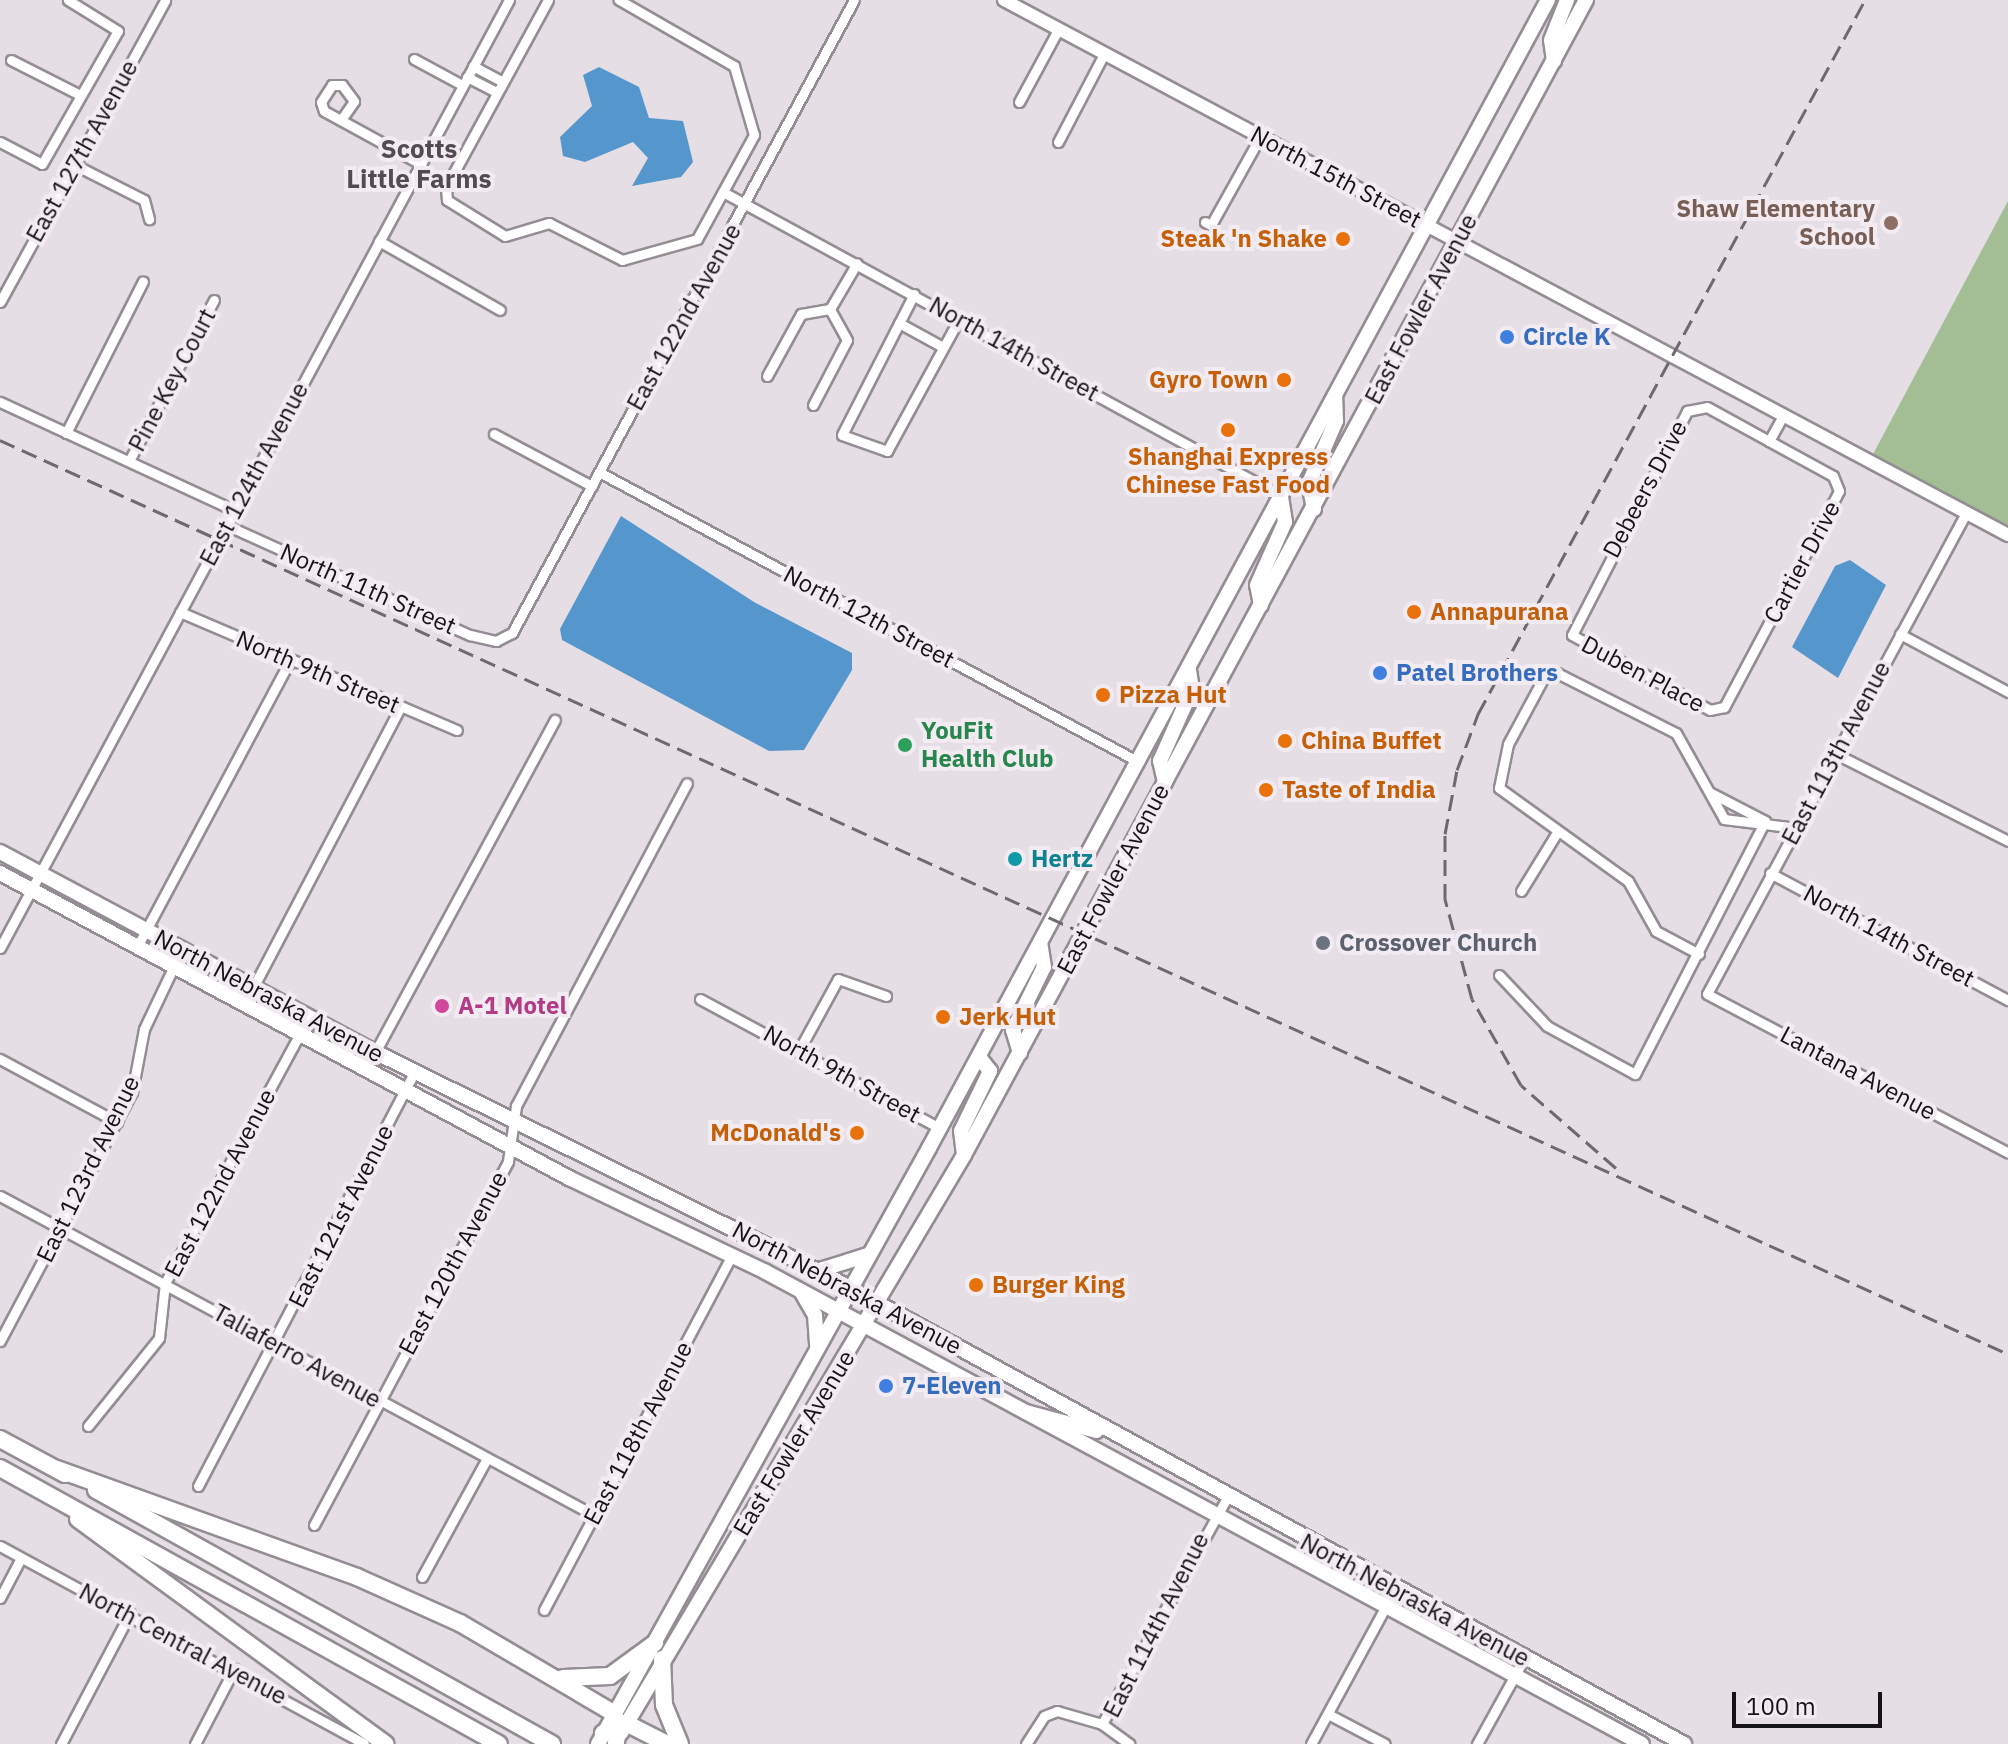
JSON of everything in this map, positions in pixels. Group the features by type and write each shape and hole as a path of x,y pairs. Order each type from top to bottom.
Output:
{"highway":[{"path":"0,1439 552,1744"},
{"path":"0,1468 499,1744"},
{"path":"57,1469 389,1590 561,1678 620,1721 667,1744"},
{"path":"35,1487 385,1744"},
{"path":"561,1678 610,1676 655,1643"},
{"path":"662,1659 664,1705 680,1744"},
{"path":"608,1741 620,1721"}],"main road":[{"name":"East Fowler Avenue","path":"620,1721 655,1643 979,1057 1548,0"},
{"path":"1554,61 1551,40 1567,0"},
{"name":"East Fowler Avenue","path":"620,1721 662,1659 865,1326 964,1155 1586,0"},
{"path":"1314,509 1309,483 1336,421 1335,395"},
{"path":"1261,605 1257,585 1285,522 1281,496"},
{"path":"1165,782 1160,761 1192,689 1189,669"},
{"name":"North Nebraska Avenue","path":"0,852 375,1052 850,1288 1226,1499 1684,1744"},
{"name":"North Nebraska Avenue","path":"0,873 511,1147 801,1290 1642,1744"},
{"path":"1020,1053 1012,1034 1044,967 1040,943"},
{"path":"964,1155 961,1131 990,1071 979,1057"},
{"path":"816,1270 869,1255"},
{"path":"801,1290 815,1315 817,1346"},
{"path":"1024,1413 1040,1411 1110,1432"},
{"path":"1370,1599 1380,1582"}],"street":[{"path":"0,142 42,164 118,31 68,0"},
{"name":"East 127th Avenue","path":"0,302 165,0"},
{"name":"East 124th Avenue","path":"0,948 509,0"},
{"path":"548,0 446,187 447,200 505,236 549,223 622,260 697,239 754,135 734,66 619,0"},
{"name":"East 122nd Avenue","path":"512,633 746,205 854,0"},
{"name":"North 15th Street","path":"1004,0 2008,535"},
{"path":"1019,102 1058,30"},
{"path":"1058,142 1104,54"},
{"path":"414,59 497,92"},
{"path":"11,60 80,95"},
{"path":"473,66 503,82"},
{"path":"343,117 421,164"},
{"path":"1205,222 1211,225 1260,137"},
{"path":"75,165 144,200 149,219"},
{"name":"North 14th Street","path":"723,192 1281,496"},
{"path":"379,241 500,310"},
{"path":"767,376 801,314 830,309 857,263"},
{"path":"66,433 143,281"},
{"path":"914,294 842,435 887,451 959,319"},
{"name":"Pine Key Court","path":"129,461 214,300"},
{"path":"813,405 847,340 830,309"},
{"path":"899,323 943,347"},
{"path":"0,402 234,510"},
{"name":"Debeers Drive","path":"1571,631 1687,411 1707,407 1769,441"},
{"path":"1769,441 1783,416"},
{"path":"494,434 592,486"},
{"name":"Cartier Drive","path":"1719,711 1839,491 1833,476 1769,441"},
{"name":"North 12th Street","path":"599,472 1139,762"},
{"name":"East 113th Avenue","path":"1707,994 1966,513"},
{"name":"North 11th Street","path":"226,525 470,635 496,641 512,633"},
{"name":"North 9th Street","path":"180,612 457,730"},
{"name":"Duben Place","path":"1571,631 1719,711"},
{"path":"1900,634 2008,692"},
{"path":"137,947 290,661"},
{"path":"1699,954 1656,931 1631,884 1556,834 1497,783 1514,731 1550,672 1676,733 1724,819 1765,821 1796,828"},
{"path":"245,1003 400,708"},
{"path":"366,1069 555,720"},
{"path":"1836,754 2008,841"},
{"name":"East 120th Avenue","path":"314,1525 511,1147 513,1120 687,783"},
{"path":"1711,793 1765,821"},
{"path":"1499,975 1551,1029 1635,1074 1765,821"},
{"path":"1521,891 1556,834"},
{"name":"North 14th Street","path":"1770,873 2008,1000"},
{"name":"East 123rd Avenue","path":"0,1341 132,1092 144,1029 182,949"},
{"path":"798,1052 838,979 886,996"},
{"name":"Lantana Avenue","path":"1707,994 2008,1153"},
{"name":"North 9th Street","path":"700,999 940,1128"},
{"name":"East 122nd Avenue","path":"88,1426 159,1338 165,1283 309,1017"},
{"path":"0,1059 117,1122"},
{"name":"East 121st Avenue","path":"198,1486 414,1072"},
{"name":"Taliaferro Avenue","path":"0,1196 165,1283 273,1346 594,1515"},
{"name":"East 118th Avenue","path":"544,1610 732,1255"},
{"path":"422,1577 486,1460"},
{"name":"East 114th Avenue","path":"1130,1744 1102,1724 1213,1514 1226,1499"},
{"name":"North Central Avenue","path":"0,1546 234,1669 358,1743"},
{"path":"0,1598 21,1558"},
{"path":"1311,1744 1395,1589"},
{"path":"61,1744 130,1613"},
{"path":"1477,1744 1524,1659"},
{"path":"195,1744 234,1669"},
{"path":"1026,1744 1044,1716 1057,1711 1102,1724"},
{"path":"1328,1714 1385,1744"}],"green space":[{"path":"2008,201 2008,527 1872,456"}],"water":[{"path":"599,67 639,87 649,118 683,121 693,162 681,177 632,186 648,158 633,142 585,162 563,156 560,137 592,106 583,75"},
{"path":"621,516 754,602 852,653 852,670 804,750 769,751 562,640 560,629"},
{"path":"1850,560 1886,585 1838,678 1792,647 1835,566"}],"railway":[{"path":"1616,1168 1521,1085 1472,999 1445,899 1445,834 1457,770 1478,714 1865,0"},
{"path":"0,440 2008,1354"}],"place":[{"name":"Shaw Elementary School","path":"1891,223"},
{"name":"Steak 'n Shake","path":"1343,239"},
{"name":"Circle K","path":"1507,337"},
{"name":"Gyro Town","path":"1284,380"},
{"name":"Shanghai Express Chinese Fast Food","path":"1228,430"},
{"name":"Annapurana","path":"1414,612"},
{"name":"Patel Brothers","path":"1380,673"},
{"name":"Pizza Hut","path":"1103,695"},
{"name":"China Buffet","path":"1285,741"},
{"name":"YouFit Health Club","path":"905,745"},
{"name":"Taste of India","path":"1266,790"},
{"name":"Hertz","path":"1015,859"},
{"name":"Crossover Church","path":"1323,943"},
{"name":"A-1 Motel","path":"442,1006"},
{"name":"Jerk Hut","path":"943,1017"},
{"name":"McDonald's","path":"857,1133"},
{"name":"Burger King","path":"976,1285"},
{"name":"7-Eleven","path":"886,1386"}],"district":[{"name":"Scotts Little Farms","path":"419,164"}]}
